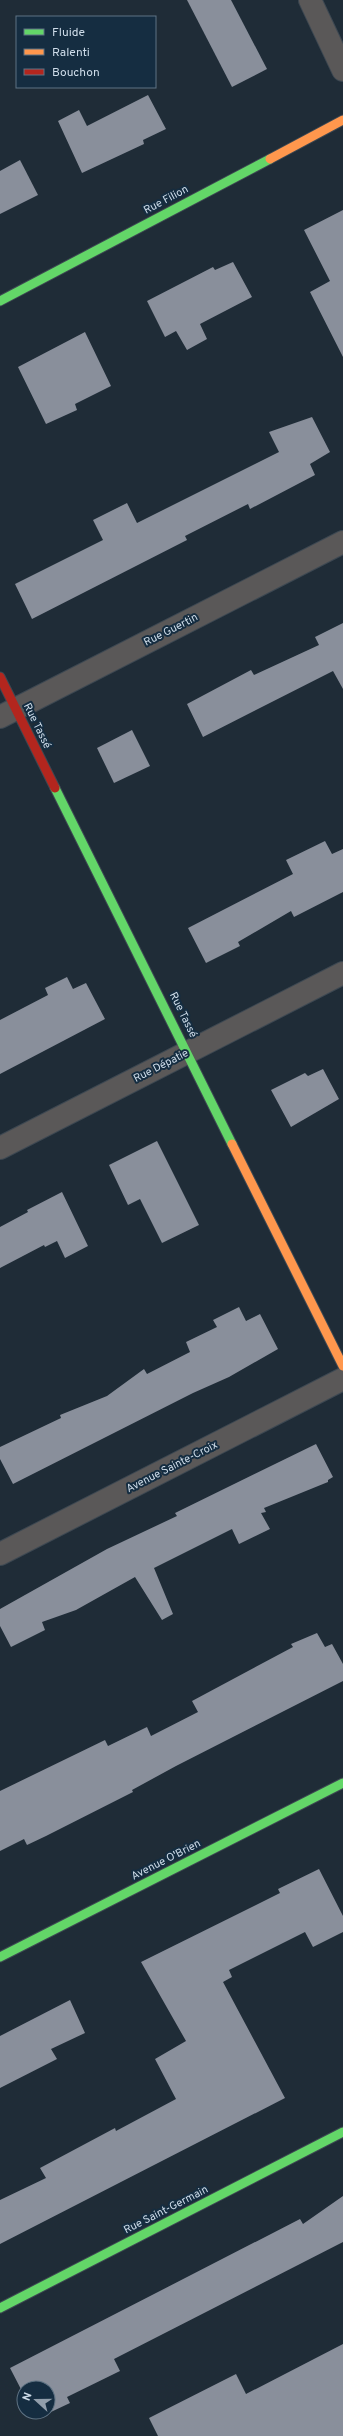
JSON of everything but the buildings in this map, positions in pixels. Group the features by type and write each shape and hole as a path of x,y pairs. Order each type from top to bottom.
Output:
{"street":[{"path":"310,0 343,70"},
{"name":"Rue Filion","path":"0,301 343,120"},
{"name":"Rue Guertin","path":"8,713 343,542"},
{"name":"Rue Tassé","path":"0,677 8,713 188,1052 343,1366"},
{"name":"Rue Dépatie","path":"0,1148 343,973"},
{"name":"Avenue Sainte-Croix","path":"0,1554 343,1379"},
{"name":"Avenue O'Brien","path":"0,1958 343,1783"},
{"name":"Rue Saint-Germain","path":"0,2308 343,2132"}],"traffic: fast":[{"path":"0,301 270,159"},
{"path":"55,788 232,1144"},
{"path":"0,1957 343,1783"},
{"path":"0,2308 343,2132"}],"traffic: slow":[{"path":"270,159 343,120"},
{"path":"232,1144 343,1366"}],"traffic: jam":[{"path":"0,677 55,788"}]}
